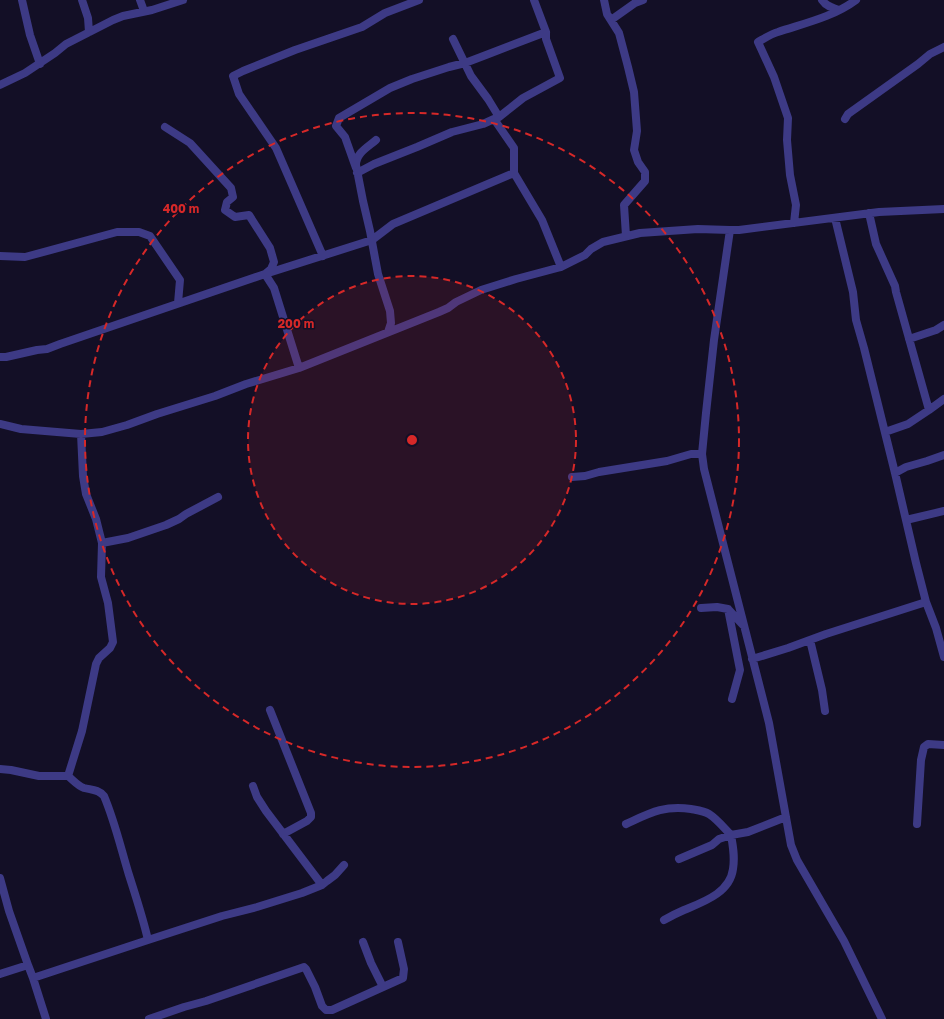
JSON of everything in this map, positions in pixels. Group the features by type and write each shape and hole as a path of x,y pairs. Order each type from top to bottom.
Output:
{"street":[{"path":"22,0 30,35 40,64"},
{"path":"82,0 88,18 89,32"},
{"path":"140,0 144,11"},
{"path":"0,84 25,73 40,64 66,44 123,16 152,10 183,0"},
{"path":"323,256 276,148 239,94 233,76 295,50 362,27 385,13 419,0"},
{"path":"357,171 452,132 483,124 496,118 523,98 560,78 546,39 546,32 534,0"},
{"path":"604,0 607,14 619,32 634,92 637,131 634,150 638,162 645,172 645,181 624,205 626,236"},
{"path":"611,20 635,3 643,0"},
{"path":"822,0 831,8 839,10"},
{"path":"794,223 796,205 790,175 787,140 788,118 774,76 758,42 776,32 816,20 839,10 856,0"},
{"path":"357,171 345,137 336,126 339,118 390,88 412,79 465,63 546,32"},
{"path":"453,39 471,76 488,99 496,118 514,148 514,173 542,220 561,266"},
{"path":"845,119 848,114 930,54 944,47"},
{"path":"165,127 190,143 231,188 233,197 227,202 225,210 235,217 249,215 259,229 271,252 274,262 271,269 265,274"},
{"path":"376,140 356,159 357,171 378,274 390,311 391,323 388,332"},
{"path":"0,357 47,349 265,274 372,240 393,224 514,173"},
{"path":"0,424 20,429 80,434 102,432 127,425 215,396 246,384 299,368 439,312 481,290 561,266 585,255 603,242 626,236 640,233 698,229 730,230 879,212 944,209"},
{"path":"869,213 876,244 894,284 929,410"},
{"path":"835,218 853,292 856,320 926,602 938,634 944,657"},
{"path":"730,230 714,340 702,454 704,469 772,737 791,845 797,860 844,941 882,1019"},
{"path":"0,256 24,257 117,232 139,232 150,236 180,280 178,304"},
{"path":"265,274 274,288 299,368"},
{"path":"391,323 398,328"},
{"path":"909,339 936,330 944,325"},
{"path":"885,432 908,424 944,399"},
{"path":"68,776 82,731 96,664 99,658 113,644 108,603 101,574 102,543 96,519 84,487 80,434"},
{"path":"572,477 667,461 691,454 702,454"},
{"path":"895,473 906,467 944,455"},
{"path":"102,543 128,538 166,526 218,497"},
{"path":"906,520 944,511"},
{"path":"752,658 788,648 926,602"},
{"path":"701,608 717,606 728,609 744,626"},
{"path":"728,609 740,670 732,699"},
{"path":"810,640 822,690 825,711"},
{"path":"270,710 311,813 311,817 307,821 283,834"},
{"path":"917,824 921,760 924,747 928,744 944,745"},
{"path":"0,770 11,770 39,776 68,776 79,786 100,792 104,796 119,839 148,940"},
{"path":"253,786 261,804 322,885"},
{"path":"626,824 665,808 684,808 708,813 731,835 734,854 733,870 728,883 722,890 705,901 664,920"},
{"path":"679,859 712,845 719,839 748,832 786,817"},
{"path":"33,978 222,916 302,893 322,885 335,875 344,865"},
{"path":"0,878 9,910 46,1019"},
{"path":"363,942 383,987"},
{"path":"149,1019 304,967 316,987 322,1006 326,1010 332,1010 403,978 404,969 398,942"},
{"path":"0,974 28,965"}]}
